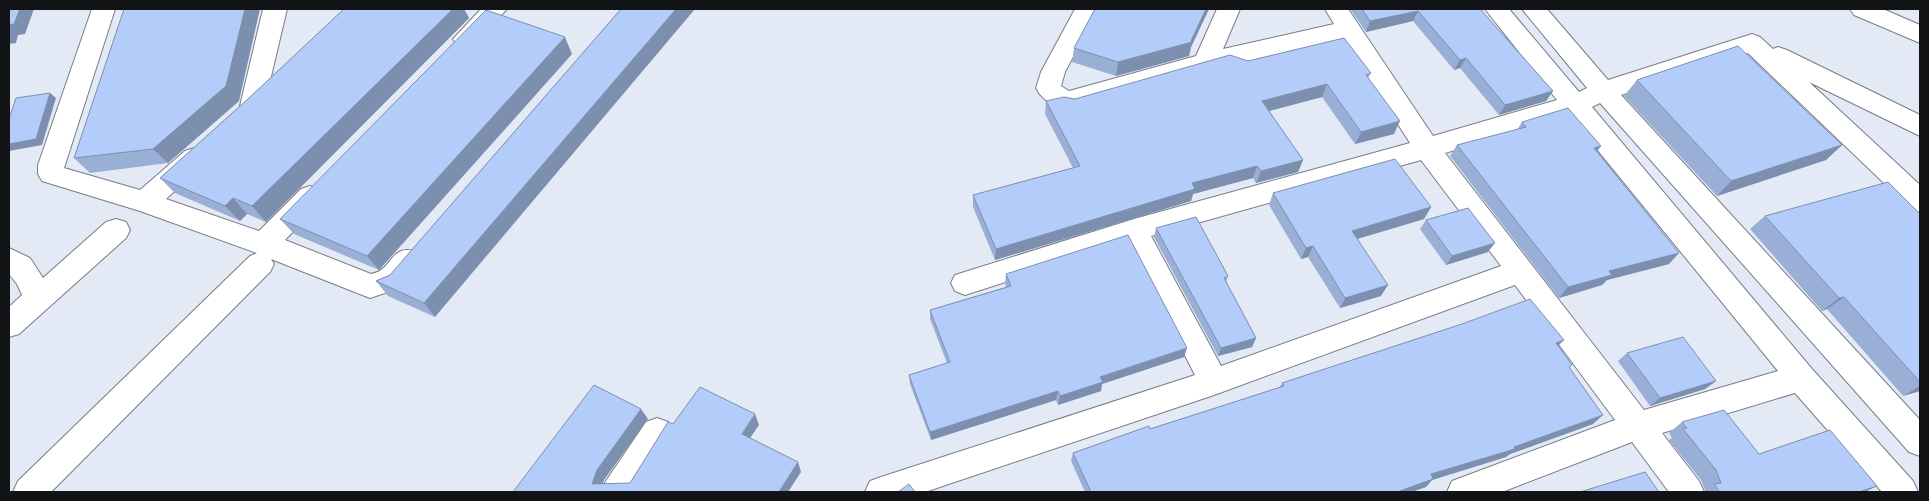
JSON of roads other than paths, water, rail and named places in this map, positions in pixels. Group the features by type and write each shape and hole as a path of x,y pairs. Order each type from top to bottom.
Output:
{"street":[{"path":"103,9 49,170 51,174 75,172 262,254 370,286 381,285 390,280 424,241"},
{"path":"275,9 245,112 280,80"},
{"path":"446,59 495,9"},
{"path":"1086,9 1053,72 1048,88 1054,95 1064,100 1073,101 1343,19 1427,148 1688,492"},
{"path":"1206,62 1228,9"},
{"path":"1496,9 1800,378 1902,492"},
{"path":"1534,9 1603,91 1920,442"},
{"path":"1862,9 1920,35"},
{"path":"1752,44 1920,201"},
{"path":"965,283 1134,230 1576,104 1603,91 1752,44 1920,126"},
{"path":"144,202 209,144"},
{"path":"29,492 262,254 327,180"},
{"path":"9,324 116,230"},
{"path":"1134,230 1214,382"},
{"path":"9,259 18,264 29,276 38,299"},
{"path":"881,492 1214,382 1520,271"},
{"path":"1463,492 1637,426 1800,378"},
{"path":"617,492 657,432"}]}
